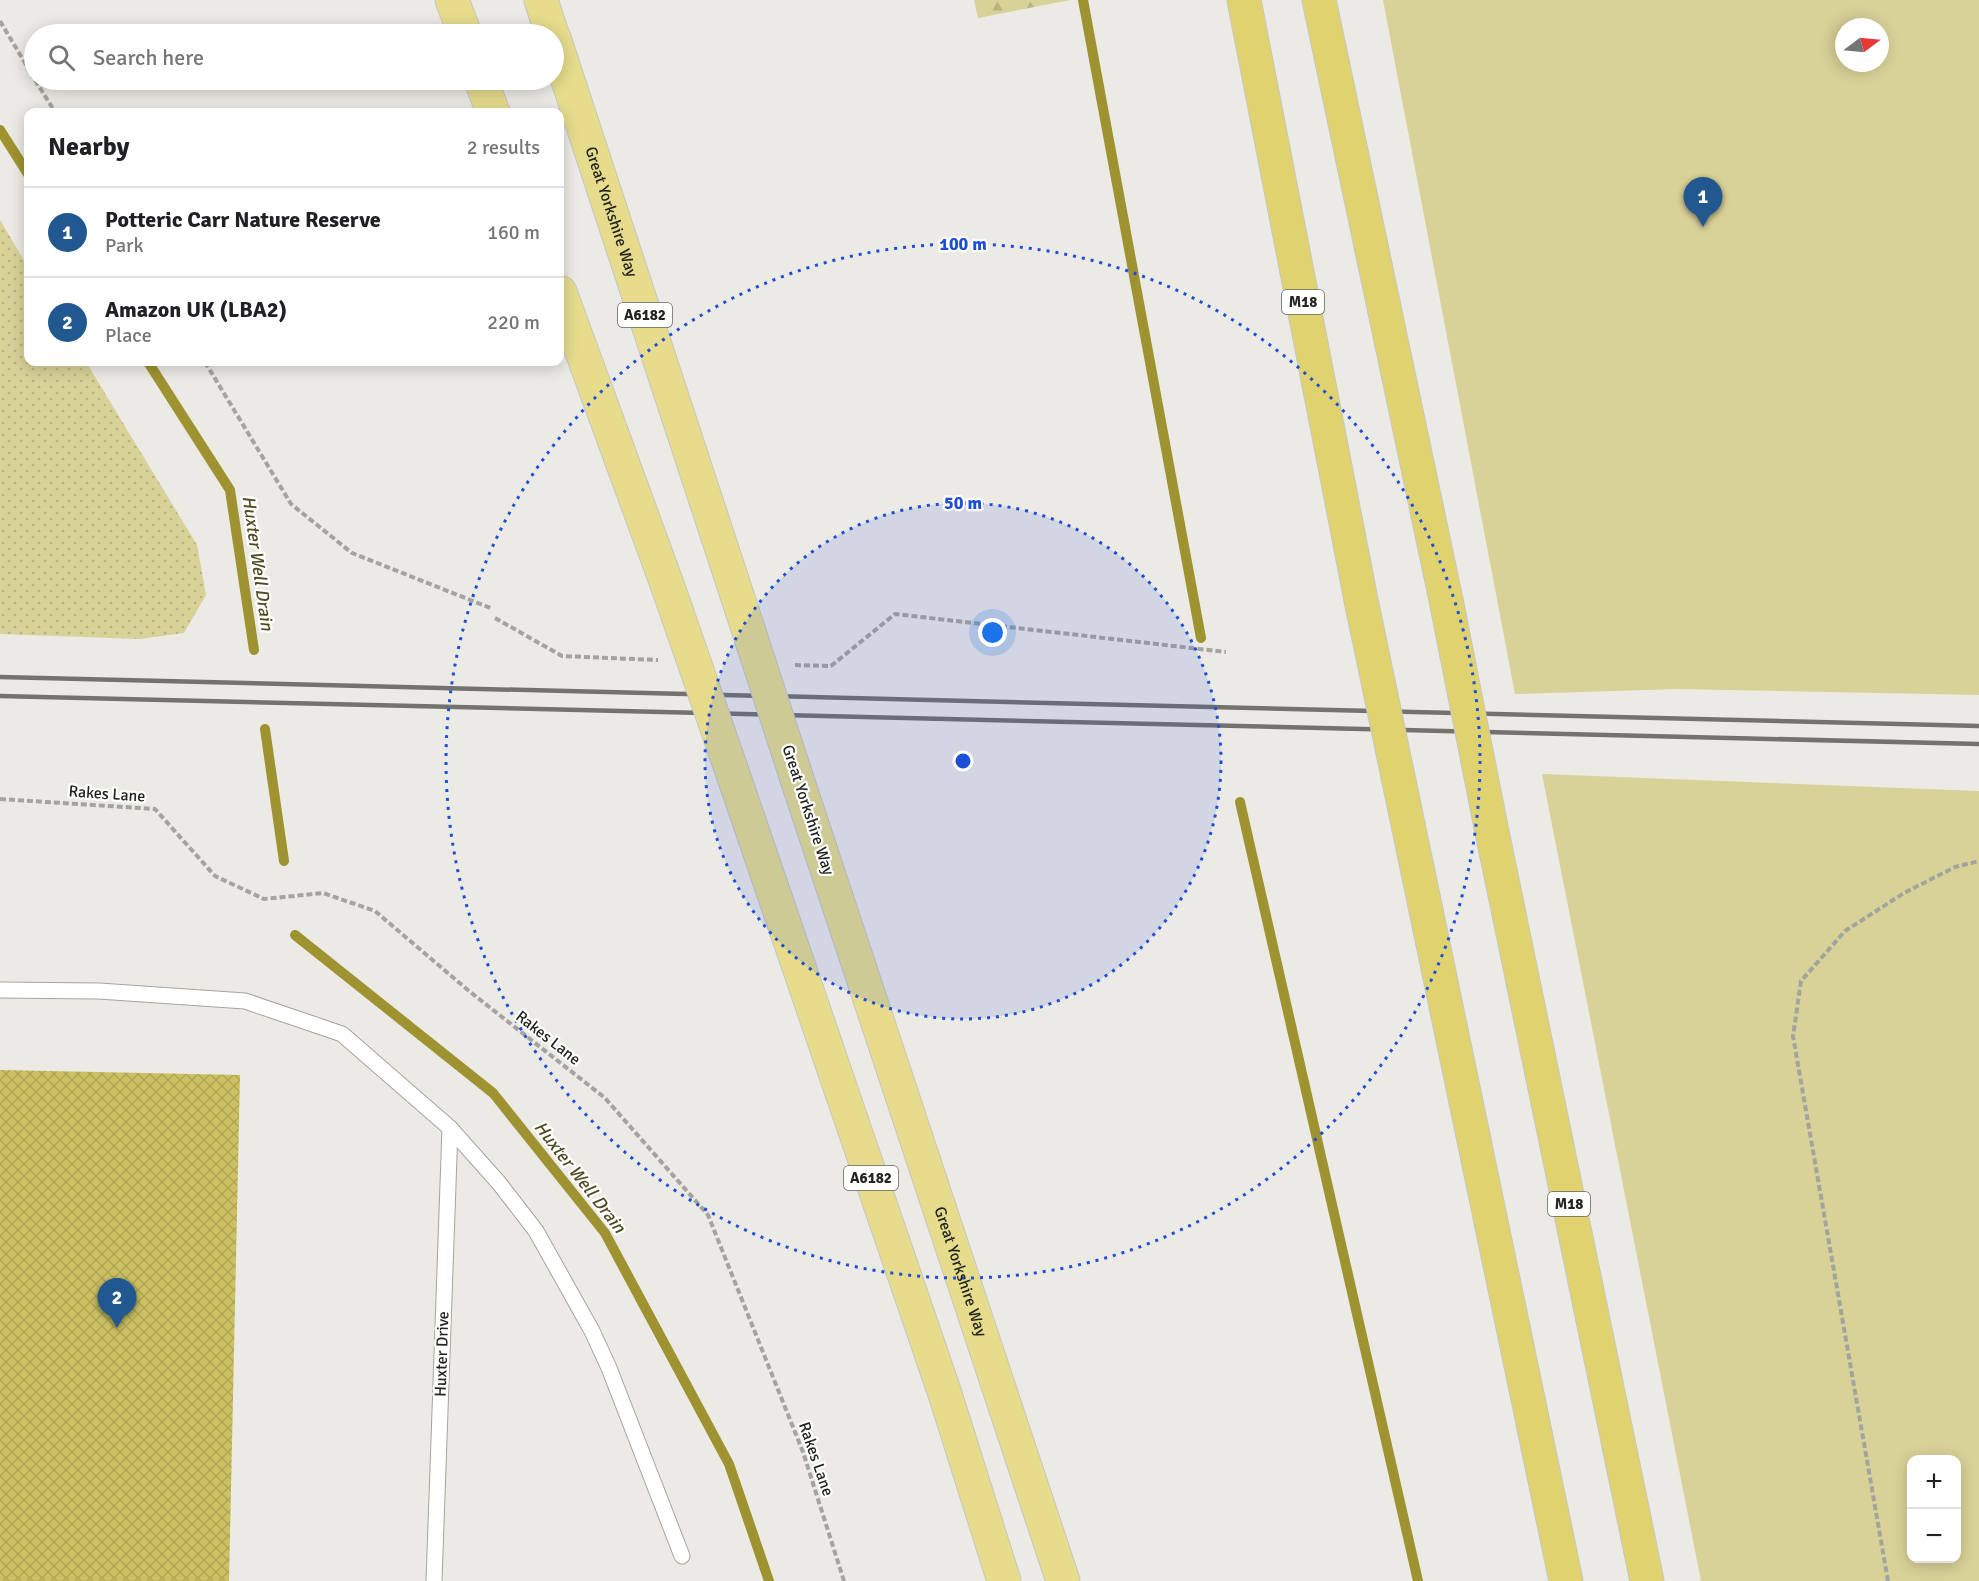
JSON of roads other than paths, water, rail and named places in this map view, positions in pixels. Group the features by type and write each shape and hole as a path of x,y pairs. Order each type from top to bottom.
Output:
{"highway":[{"path":"452,0 461,24"},
{"name":"Great Yorkshire Way","path":"541,0 549,24"},
{"name":"M18","path":"1244,0 1362,605 1566,1581"},
{"name":"M18","path":"1319,0 1446,600 1647,1581"},
{"name":"Great Yorkshire Way","path":"564,69 1063,1581"},
{"path":"485,90 492,108"},
{"name":"A6182","path":"564,303 668,587 734,777 941,1383 1004,1581"}],"lane":[{"path":"0,990 99,991 245,1001 342,1034 450,1128 499,1183 536,1231 592,1331 682,1556"},
{"name":"Huxter Drive","path":"434,1581 450,1128"}],"waterway":[{"path":"1083,0 1201,638"},
{"name":"Huxter Well Drain","path":"0,130 24,168"},
{"name":"Huxter Well Drain","path":"151,366 230,490 254,650"},
{"name":"Huxter Well Drain","path":"265,729 284,861"},
{"path":"1240,802 1418,1581"},
{"name":"Huxter Well Drain","path":"295,935 493,1093 605,1233 729,1464 769,1581"}],"railway":[{"path":"0,677 1979,726"},
{"path":"0,696 1979,744"}],"place":[{"name":"Potteric Carr Nature Reserve","path":"1703,227"},
{"name":"Amazon UK (LBA2)","path":"117,1328"}]}
